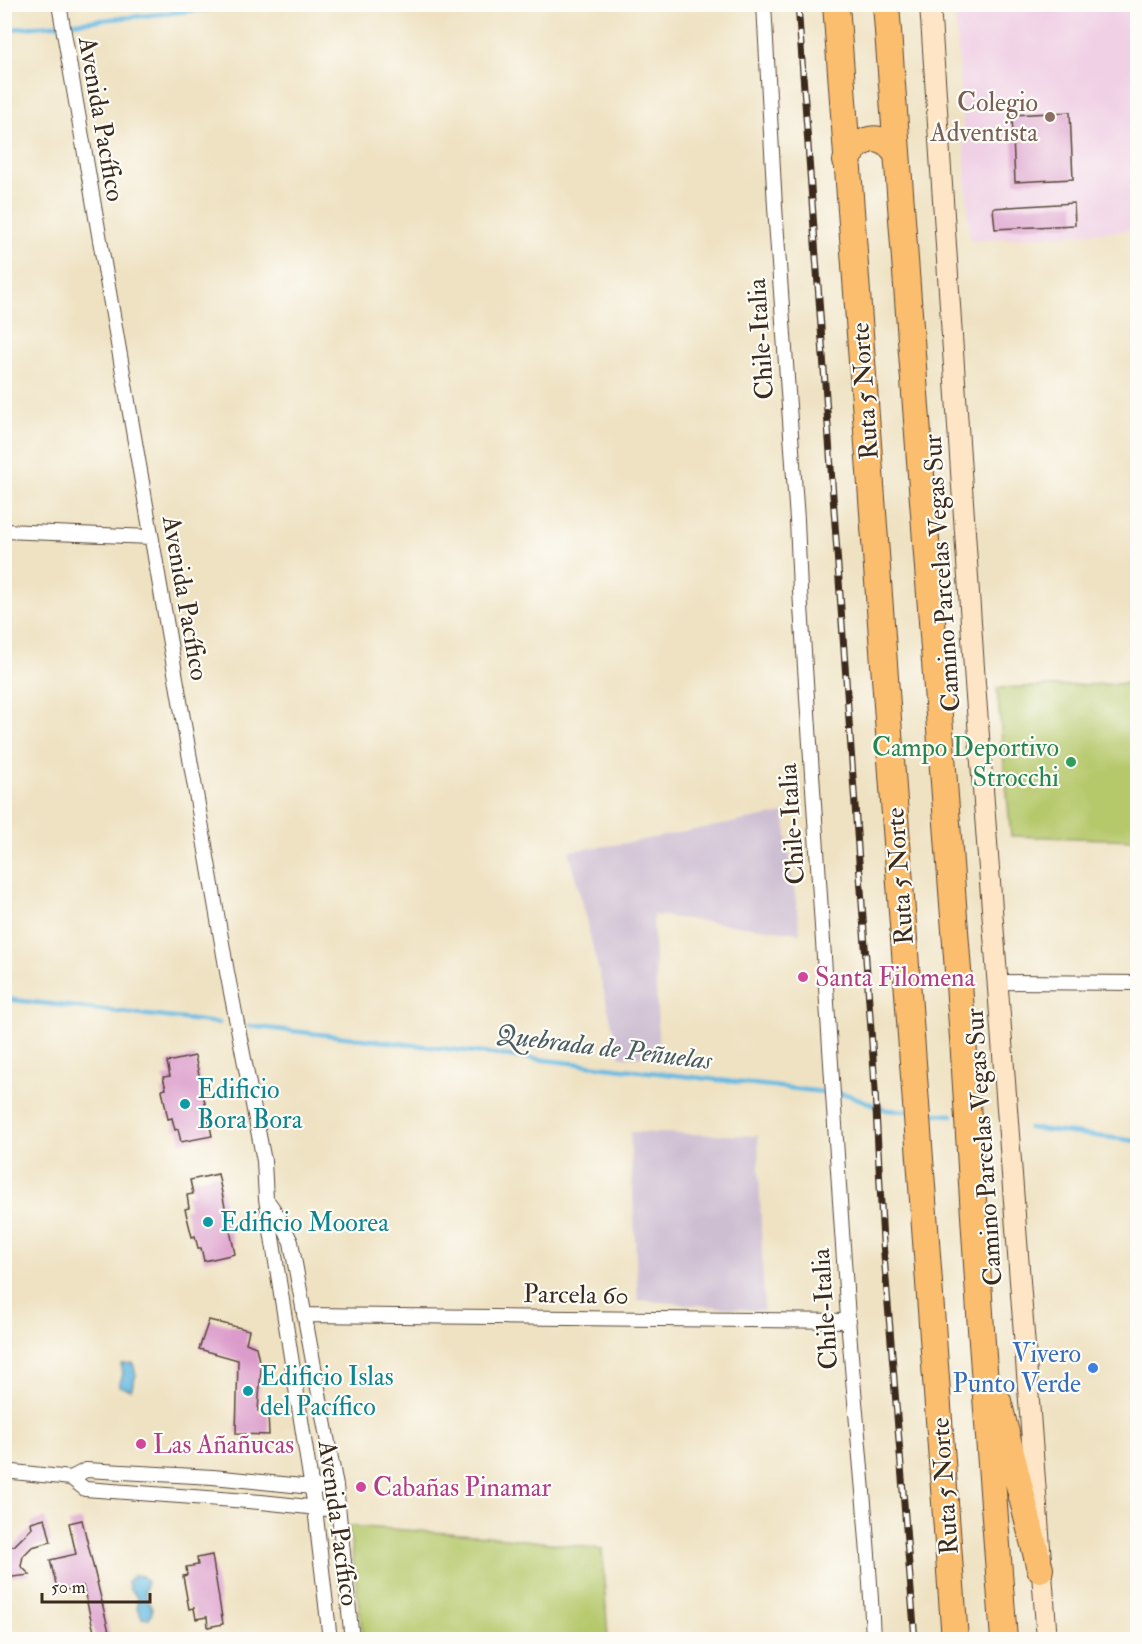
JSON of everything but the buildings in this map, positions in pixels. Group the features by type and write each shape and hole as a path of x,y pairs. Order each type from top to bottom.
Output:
{"highway":[{"name":"Ruta 5 Norte","path":"836,4 955,1640"},
{"name":"Ruta 5 Norte","path":"886,4 963,1038 981,1329 1004,1640"},
{"path":"846,161 856,146 861,142 872,140 884,141 897,155"},
{"path":"981,1329 1040,1569"}],"street":[{"name":"Chile-Italia","path":"764,4 775,207 833,1093 849,1321 870,1558 873,1640"},
{"name":"Camino Parcelas Vegas Sur","path":"930,4 998,982 1047,1640"},
{"name":"Avenida Pacífico","path":"59,7 227,972 264,1161 266,1199 312,1487 330,1640"},
{"path":"4,531 151,537"},
{"path":"998,982 1137,983"},
{"name":"Avenida Pacífico","path":"266,1199 280,1219 291,1242 336,1486 352,1640"},
{"name":"Parcela 60","path":"304,1315 849,1321"},
{"path":"4,1471 71,1478 86,1470 213,1477 312,1487 336,1486"},
{"path":"71,1478 85,1490 261,1502 337,1510"}],"shaded area":[{"name":"Colegio Adventista","path":"955,5 1137,5 1137,230 970,241"},
{"path":"784,813 800,933 653,915 659,1057 620,1057 569,851 621,844"},
{"path":"630,1132 758,1136 764,1311 638,1300"}],"green space":[{"name":"Campo Deportivo Strocchi","path":"1137,683 1137,840 1011,836 997,688"},
{"path":"349,1526 488,1536 602,1549 608,1639 363,1639"}],"water":[{"path":"133,1363 136,1375 131,1390 119,1386 123,1374 121,1364"},
{"path":"134,1575 142,1576 147,1581 145,1594 152,1610 148,1619 142,1618 137,1607 137,1597 129,1588 128,1581"}],"waterway":[{"path":"4,30 257,4"},
{"name":"Quebrada de Peñuelas","path":"4,999 219,1023"},
{"name":"Quebrada de Peñuelas","path":"249,1026 849,1095 887,1110 907,1111"},
{"name":"Quebrada de Peñuelas","path":"924,1113 952,1115"},
{"name":"Quebrada de Peñuelas","path":"1029,1128 1138,1141"}],"railway":[{"path":"798,4 874,1072 883,1242 915,1640"}],"place":[{"name":"Colegio Adventista","path":"1050,117"},
{"name":"Campo Deportivo Strocchi","path":"1071,762"},
{"name":"Santa Filomena","path":"803,977"},
{"name":"Edificio Bora Bora","path":"185,1104"},
{"name":"Edificio Moorea","path":"208,1222"},
{"name":"Vivero Punto Verde","path":"1093,1368"},
{"name":"Edificio Islas del Pacífico","path":"248,1391"},
{"name":"Las Añañucas","path":"141,1444"},
{"name":"Cabañas Pinamar","path":"361,1487"}]}
